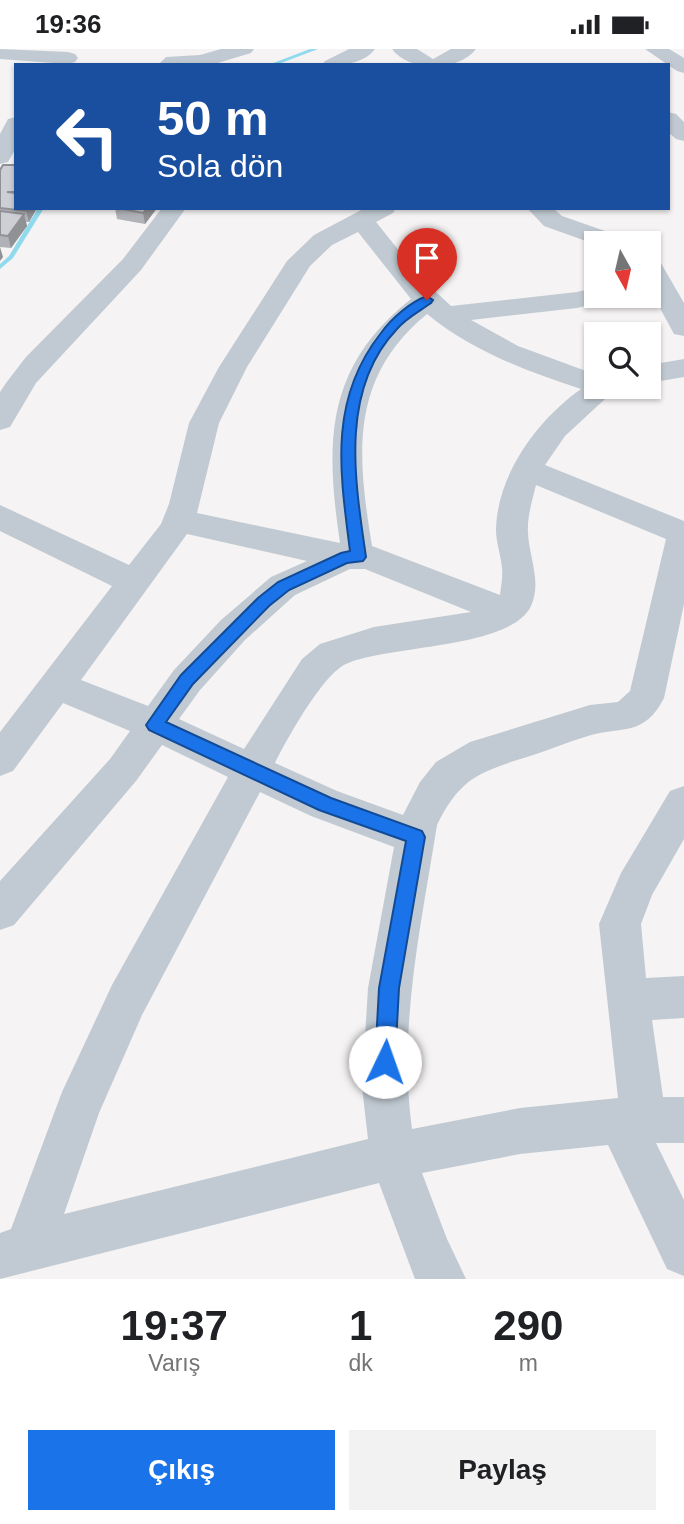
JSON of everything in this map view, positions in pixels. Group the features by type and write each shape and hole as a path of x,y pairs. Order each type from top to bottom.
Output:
{"street":[{"path":"171,63 201,61 244,49"},
{"path":"336,63 365,49"},
{"path":"402,49 426,63"},
{"path":"441,63 466,49"},
{"path":"655,49 684,69"},
{"path":"0,53 70,57"},
{"path":"670,123 681,145"},
{"path":"0,157 14,128"},
{"path":"0,420 28,371 108,292 160,231 173,210"},
{"path":"541,210 553,221 584,232"},
{"path":"577,229 591,210"},
{"path":"0,760 158,552 178,521 185,504 204,423 233,367 300,261 323,240 375,211 437,308 500,350 584,380"},
{"path":"662,290 684,328"},
{"path":"352,557 348,437 357,382 374,350 393,325 437,308 584,298"},
{"path":"661,372 684,367"},
{"path":"14,1252 127,1000 252,770 314,669 332,655 374,641 459,629 496,617 516,603 519,569 512,529 518,494 533,460 559,423 585,399"},
{"path":"441,1279 427,1251 393,1157 384,1087 389,988 418,825 433,794 449,774 484,753 590,720 627,716 646,698 684,534 528,470"},
{"path":"0,517 134,582"},
{"path":"178,521 352,557 368,557 505,611"},
{"path":"0,911 123,770 187,680 264,602 283,586 352,557"},
{"path":"56,685 155,725 325,804 416,837"},
{"path":"684,803 635,886 620,925 627,1001 649,1120 684,1252"},
{"path":"627,1001 684,997"},
{"path":"14,1252 448,1145 556,1127 649,1120"}],"building":[{"path":"3,165 14,165 14,192 7,192 14,193 14,210 0,208 0,170"},
{"path":"0,211 24,214 8,236 0,235"}],"waterway":[{"path":"276,63 315,49"},
{"path":"0,267 11,257 40,210"}],"route":[{"path":"385,1062 389,988 416,837 325,804 155,725 187,680 233,631 283,586 346,557 358,557 349,486 348,437 357,382 374,350 393,325 427,300"}]}
